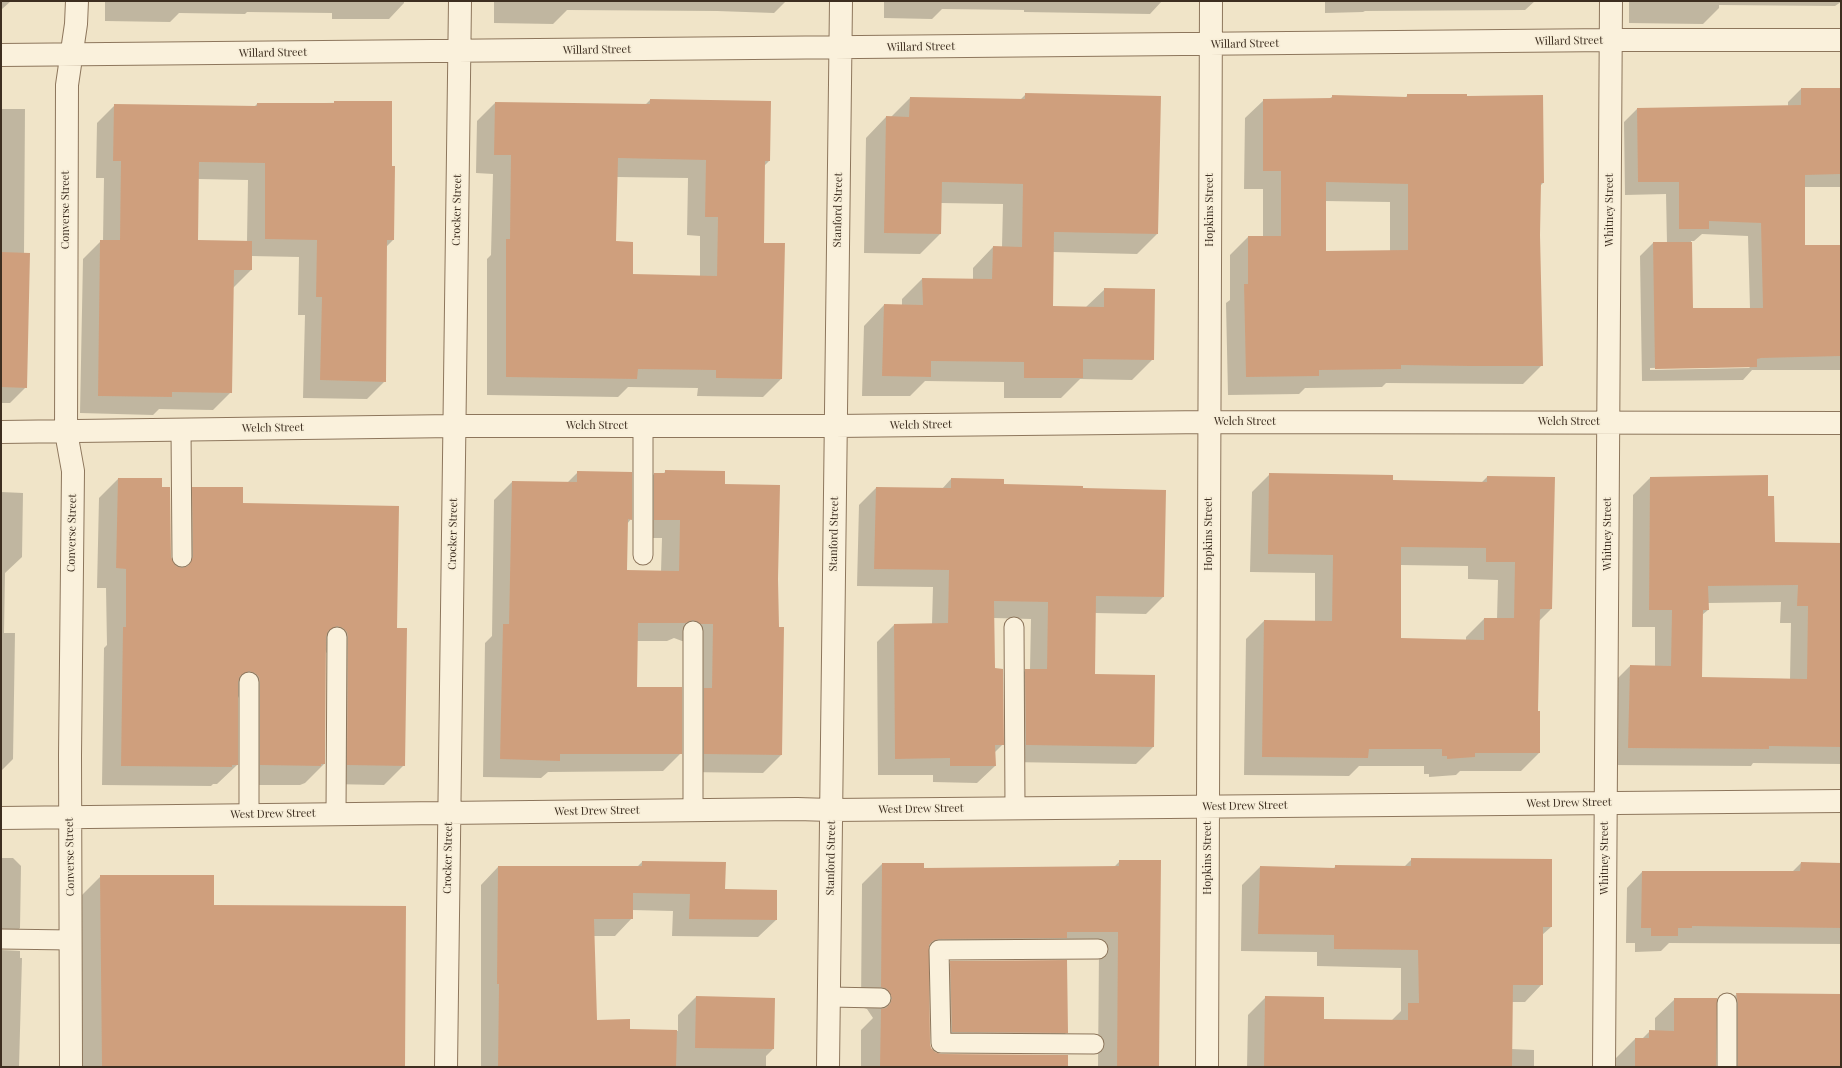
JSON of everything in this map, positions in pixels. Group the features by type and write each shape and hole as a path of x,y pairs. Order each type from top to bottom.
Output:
{"street":[{"name":"Converse Street","path":"71,1067 70,818 73,471 66,432 67,85 76,24 77,1"},
{"name":"Crocker Street","path":"446,1067 460,1"},
{"name":"Stanford Street","path":"828,1067 841,1"},
{"name":"Hopkins Street","path":"1207,1067 1210,1"},
{"name":"Whitney Street","path":"1604,1067 1611,1"},
{"name":"Willard Street","path":"1,55 459,52 1611,40 1841,40"},
{"name":"Welch Street","path":"1,432 454,426 835,426 1209,422 1841,423"},
{"name":"West Drew Street","path":"1,818 336,813 1841,801"}],"lane":[{"path":"643,426 643,555"},
{"path":"181,429 182,557"},
{"path":"1014,627 1015,808"},
{"path":"693,631 693,810"},
{"path":"336,813 337,637"},
{"path":"249,682 249,815"},
{"path":"1,939 71,940"},
{"path":"1094,1044 941,1043 932,998 939,950 1098,949"},
{"path":"829,998 881,998"},
{"path":"1727,1003 1727,1067"}],"building":[{"path":"1801,88 1841,88 1841,174 1805,175 1805,245 1841,245 1841,356 1761,358 1757,359 1757,367 1655,369 1653,242 1692,242 1693,308 1763,308 1761,223 1709,221 1709,229 1679,229 1679,182 1638,182 1637,108 1801,105"},
{"path":"1025,93 1161,96 1158,234 1054,232 1053,306 1104,307 1104,288 1155,289 1154,360 1083,359 1083,378 1024,378 1024,362 931,361 931,377 882,376 884,304 923,305 922,278 992,279 993,246 1022,247 1023,184 942,182 941,234 884,233 886,116 909,117 910,97 1025,99"},
{"path":"1407,94 1467,94 1467,96 1543,95 1544,183 1541,183 1540,235 1543,366 1401,365 1401,369 1319,370 1319,376 1246,377 1244,284 1248,284 1248,236 1281,236 1281,171 1263,171 1263,99 1332,98 1332,95 1407,97","holes":["1326,182 1408,184 1408,250 1326,251"]},
{"path":"650,99 771,101 770,161 765,161 764,243 785,243 782,379 716,378 716,370 638,369 637,379 506,377 506,239 510,239 511,155 494,155 495,102 650,104","holes":["618,158 706,160 705,217 718,217 717,276 633,274 633,242 616,241"]},
{"path":"334,101 392,101 392,166 395,166 394,240 387,240 386,382 320,380 322,297 316,297 317,240 265,239 265,163 199,162 198,240 252,241 252,270 234,270 232,393 172,392 172,397 98,396 100,240 120,240 121,161 113,161 114,104 257,106 257,103 334,103"},
{"path":"1,252 30,253 27,388 1,387"},
{"path":"665,470 725,471 725,484 780,485 778,579 779,627 784,627 782,755 704,754 704,688 712,688 713,624 701,624 693,620 685,623 638,623 637,687 682,687 682,754 560,754 560,761 500,759 503,624 509,624 512,481 577,482 577,471 632,472 632,520 628,519 627,570 679,571 680,520 654,520 654,473 665,473"},
{"path":"1269,473 1393,475 1393,480 1487,482 1487,476 1555,477 1552,609 1540,609 1538,711 1540,711 1540,753 1475,753 1475,757 1447,759 1447,756 1442,756 1442,749 1369,749 1368,758 1262,757 1264,620 1332,621 1333,555 1268,554","holes":["1401,547 1486,548 1486,562 1515,562 1514,618 1484,618 1484,640 1401,638"]},
{"path":"1768,475 1768,496 1774,496 1775,542 1841,543 1841,747 1769,746 1769,749 1628,748 1630,665 1671,666 1672,610 1649,610 1650,477","holes":["1798,585 1797,606 1808,606 1807,679 1702,677 1703,610 1709,610 1708,586"]},
{"path":"118,478 162,478 162,487 170,487 171,557 176,566 182,568 188,566 193,557 192,487 243,487 243,503 399,506 397,628 407,628 405,766 347,765 348,637 347,632 343,628 337,626 328,631 326,637 325,764 321,764 321,766 260,765 260,682 259,677 255,673 249,671 240,676 238,682 238,765 232,765 232,767 121,766 123,627 126,627 126,569 116,568"},
{"path":"951,478 1004,479 1004,484 1166,490 1164,597 1096,596 1095,674 1155,675 1154,747 1026,745 1025,669 1047,669 1048,602 994,601 995,668 1003,669 1004,745 995,745 996,766 950,766 950,758 895,759 894,624 948,623 949,570 874,569 876,487 951,488"},
{"path":"1411,858 1552,859 1552,927 1543,927 1543,985 1513,985 1512,1067 1264,1067 1265,996 1324,997 1324,1019 1408,1020 1408,1003 1419,1003 1418,950 1334,949 1334,935 1258,934 1260,866 1335,868 1335,865 1411,866"},
{"path":"1119,860 1161,860 1159,1067 1117,1067 1118,932 1067,932 1067,938 939,939 933,941 929,945 930,1043 931,1048 935,1052 941,1054 1068,1055 1068,1067 880,1067 881,1009 886,1008 890,1004 892,998 887,989 881,987 882,863 924,863 924,868 1119,866"},
{"path":"642,861 726,862 725,889 777,890 777,920 689,919 690,894 633,893 633,919 594,919 597,1020 630,1019 630,1029 677,1030 676,1067 498,1067 498,866 642,866"},
{"path":"1801,862 1841,863 1841,928 1692,926 1692,928 1678,928 1678,936 1651,936 1651,928 1641,928 1642,871 1800,871"},
{"path":"100,875 214,875 214,905 406,906 405,1067 102,1067"},
{"path":"1067,960 1068,1033 952,1032 950,961"},
{"path":"1736,993 1841,994 1841,1067 1738,1067 1738,1003"},
{"path":"696,996 775,998 774,1049 695,1048"},
{"path":"1674,998 1717,998 1716,1067 1635,1067 1635,1038 1649,1038 1649,1030 1674,1031"}]}
